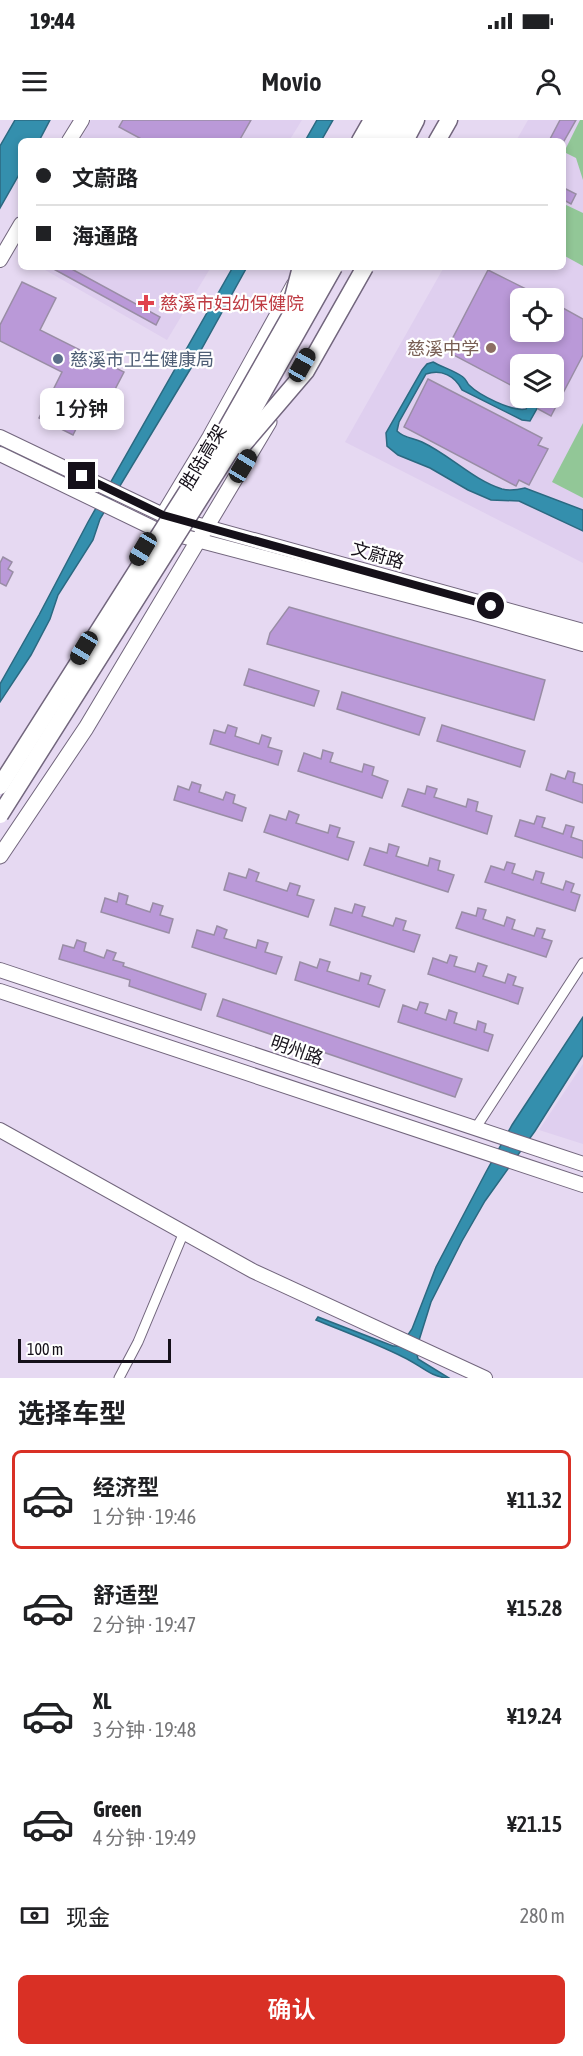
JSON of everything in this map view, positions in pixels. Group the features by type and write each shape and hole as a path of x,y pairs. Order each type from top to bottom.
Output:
{"highway":[{"path":"362,138 372,120"},
{"path":"391,138 401,120"},
{"path":"407,138 417,120"},
{"path":"439,138 449,120"},
{"path":"285,326 301,270"},
{"name":"胜陆高架","path":"0,786 221,438 316,270"},
{"name":"胜陆高架","path":"0,815 210,484 332,270"},
{"path":"210,484 306,371 363,270"}],"main road":[{"path":"71,138 82,120"},
{"path":"375,138 385,120"},
{"path":"430,138 440,120"},
{"path":"0,260 18,229"},
{"path":"0,786 210,436 301,270"},
{"path":"0,856 86,728 291,385 355,270"},
{"name":"文蔚路","path":"0,437 203,533 583,644"},
{"name":"文蔚路","path":"0,454 155,529 203,533 583,631"},
{"name":"明州路","path":"0,970 583,1164"},
{"name":"明州路","path":"0,991 583,1185"},
{"path":"0,1130 253,1271 485,1378"}],"street":[{"path":"475,1129 583,963"},
{"path":"119,1378 138,1342 184,1232"}],"shaded area":[{"path":"91,120 302,120 291,138 82,138"},
{"name":"慈溪中学","path":"528,120 583,120 583,563 345,442 442,270 566,270 566,138 518,138"},
{"name":"慈溪市妇幼保健院","path":"45,270 209,270 167,340"},
{"path":"583,1064 583,1144 539,1130"}],"green space":[{"path":"580,120 583,120 583,180 576,158 566,153 566,148"},
{"path":"566,205 583,213 583,266 566,257"},
{"path":"583,423 583,498 552,482"}],"water":[{"path":"15,120 50,120 41,138 18,138 18,176 0,208 0,146"},
{"path":"317,120 333,120 323,138 307,138"},
{"path":"231,270 245,270 191,368 100,519 93,540 58,595 50,619 31,655 0,702 0,684 88,522"},
{"path":"433,362 460,375 474,389 510,408 537,408 530,421 522,420 462,390 452,377 437,372 426,374 399,422 397,431 432,447 491,485 508,490 525,488 583,510 583,531 519,501 491,500 468,490 430,468 398,455 387,446 386,433 427,364"},
{"path":"583,1017 583,1055 535,1131 485,1201 431,1302 416,1350 418,1359 449,1378 436,1376 371,1342 316,1320 318,1317 393,1346 398,1346 403,1342 412,1329 436,1267 512,1125"}],"building":[{"path":"123,120 251,120 241,138 139,138 119,127"},
{"path":"560,120 576,120 566,138 551,138"},
{"path":"566,189 576,194 571,204 566,201"},
{"path":"55,270 74,270 160,317 156,325"},
{"path":"488,270 524,288 510,288 510,342 564,342 564,309 583,319 583,355 564,391 564,354 510,354 510,385 446,351"},
{"path":"22,282 56,298 40,330 124,372 111,397 96,389 73,435 39,418 62,372 0,341 0,325"},
{"path":"428,379 542,438 538,445 548,449 529,485 519,480 516,486 404,427"},
{"path":"539,408 555,408 551,416"},
{"path":"3,557 12,562 8,569 13,572 6,586 0,583 0,563"},
{"path":"289,607 545,680 534,720 267,644 270,633"},
{"path":"249,669 319,691 314,706 244,685"},
{"path":"342,692 425,718 419,735 337,709"},
{"path":"228,725 237,728 235,736 259,744 262,735 271,738 268,747 282,751 278,765 210,744 214,730 225,733"},
{"path":"442,725 525,751 520,767 437,741"},
{"path":"323,750 333,753 330,762 362,772 364,764 374,767 372,775 388,781 382,798 298,771 304,753 321,759"},
{"path":"568,771 575,773 573,782 583,785 583,803 546,790 551,774 565,779"},
{"path":"192,782 201,785 199,792 223,800 226,792 235,795 233,803 246,808 242,821 174,800 178,786 189,790"},
{"path":"427,786 437,789 434,797 466,807 468,799 478,802 476,811 492,816 487,834 402,806 408,789 425,794"},
{"path":"289,811 299,815 296,823 328,833 330,825 340,828 337,837 354,842 348,860 264,832 270,815 286,820"},
{"path":"537,816 545,818 542,827 563,834 566,825 574,827 571,837 583,841 583,858 515,836 520,820 534,824"},
{"path":"389,844 399,847 396,856 428,866 430,858 440,861 438,870 454,875 448,892 364,865 370,848 387,853"},
{"path":"507,862 515,864 512,873 533,880 536,871 544,873 541,883 563,890 566,881 574,884 571,892 580,895 575,911 485,882 491,866 504,870"},
{"path":"249,869 259,873 256,881 287,891 290,883 300,886 297,895 314,900 308,917 224,890 229,873 246,878"},
{"path":"119,893 128,896 126,904 150,912 153,903 163,906 160,915 173,919 169,933 101,912 105,898 117,902"},
{"path":"355,904 365,907 362,916 393,926 396,918 406,921 403,930 420,935 414,952 330,925 335,908 352,913"},
{"path":"478,908 486,910 483,919 504,926 507,917 515,920 512,929 534,936 537,928 545,930 542,938 552,941 546,957 456,928 462,912 476,916"},
{"path":"217,926 227,930 224,938 256,948 258,940 268,943 265,952 282,957 276,974 192,947 197,930 214,935"},
{"path":"77,940 86,943 84,951 104,958 107,950 116,953 113,960 124,963 123,966 206,994 201,1010 129,986 130,980 59,959 63,945 74,948"},
{"path":"450,955 457,957 454,966 475,972 478,963 487,966 483,976 505,983 508,974 516,977 513,985 523,988 518,1004 428,974 433,958 447,963"},
{"path":"320,959 330,962 327,971 359,981 361,973 371,976 368,984 385,990 379,1007 295,980 300,962 317,968"},
{"path":"223,999 462,1079 455,1097 217,1016"},
{"path":"420,1002 428,1004 425,1013 446,1020 449,1010 457,1013 454,1023 476,1030 478,1021 486,1024 484,1032 493,1035 488,1051 398,1022 403,1005 417,1010"}],"place":[{"name":"慈溪市妇幼保健院","path":"146,303"},
{"name":"慈溪中学","path":"491,348"},
{"name":"慈溪市卫生健康局","path":"58,359"}],"route":[{"path":"82,476 163,515 491,606"}]}
